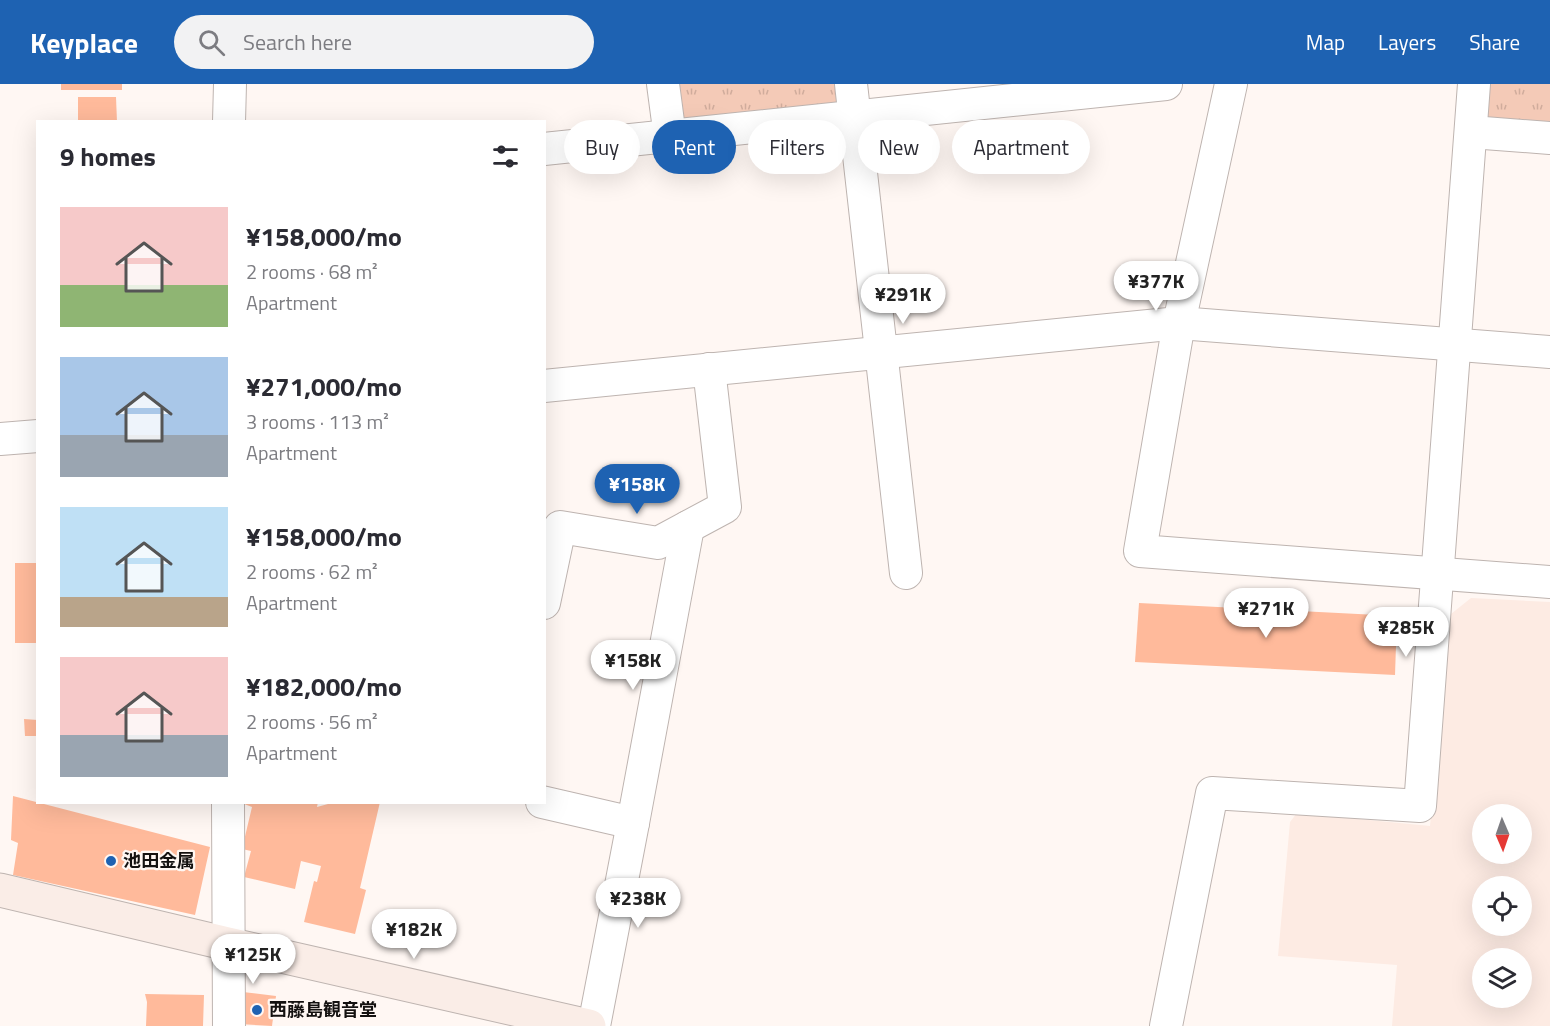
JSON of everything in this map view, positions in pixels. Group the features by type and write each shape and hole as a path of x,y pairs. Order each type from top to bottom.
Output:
{"street":[{"path":"229,120 230,84"},
{"path":"663,84 668,120"},
{"path":"851,84 906,573"},
{"path":"736,130 1166,84"},
{"path":"1231,84 1179,323 1140,551 1550,582"},
{"path":"1166,1026 1212,794 1420,806 1474,84"},
{"path":"1470,132 1550,138"},
{"path":"546,149 652,139"},
{"path":"546,386 1179,323 1550,352"},
{"path":"546,594 560,527 658,543 725,507 709,369"},
{"path":"0,439 36,436"},
{"path":"594,1026 688,527"},
{"path":"546,803 633,823"},
{"path":"228,804 229,1026"},
{"path":"0,890 589,1026"}],"shaded area":[{"path":"1471,598 1550,602 1550,1026 1392,1026 1397,965 1278,956 1290,822 1297,813 1430,826 1451,614"}],"green space":[{"path":"663,84 851,84 855,116 820,120 748,120 748,128 736,130 736,120 668,120"},
{"path":"1474,84 1550,84 1550,133 1471,132"}],"building":[{"path":"61,84 122,84 122,90 61,90"},
{"path":"78,97 116,97 117,120 78,120"},
{"path":"15,563 36,563 36,643 15,643"},
{"path":"1139,603 1397,616 1395,675 1135,662"},
{"path":"24,719 36,720 36,736 25,736"},
{"name":"池田金属","path":"13,796 36,802 36,804 44,804 210,847 195,915 13,875 18,843 11,840"},
{"path":"244,804 318,804 317,807 328,804 380,804 360,888 366,890 355,934 304,922 314,881 317,882 321,866 301,861 295,889 244,877 251,851 242,849 252,807"},
{"name":"西藤島観音堂","path":"243,992 276,996 272,1026 239,1024"},
{"path":"145,994 204,995 203,1026 146,1026"}],"place":[{"name":"池田金属","path":"111,861"},
{"name":"西藤島観音堂","path":"257,1010"}]}
